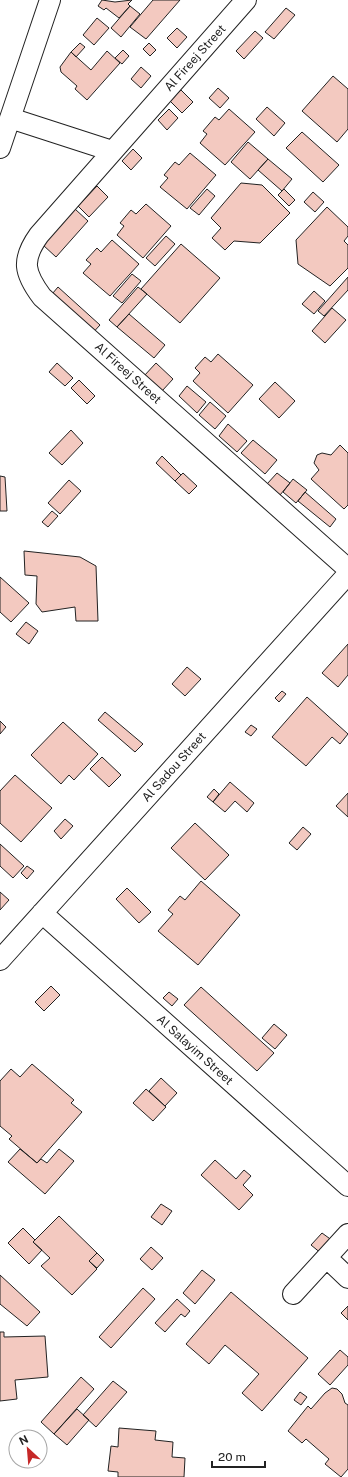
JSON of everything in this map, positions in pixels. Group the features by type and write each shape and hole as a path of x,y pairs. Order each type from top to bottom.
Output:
{"street":[{"path":"0,148 50,0"},
{"name":"Al Fireej Street","path":"246,0 112,151 30,248 27,263 29,276 42,297 348,569"},
{"path":"10,118 112,151"},
{"name":"Al Sadou Street","path":"0,960 348,574"},
{"name":"Al Salayim Street","path":"42,913 348,1186"},
{"path":"293,1294 348,1234"},
{"path":"327,1258 348,1278"}],"building":[{"path":"102,0 115,2 132,0 128,4 130,6 119,18 106,8 104,10 98,6"},
{"path":"153,0 180,0 146,39 130,27"},
{"path":"130,6 140,14 121,37 111,28"},
{"path":"286,8 295,15 274,39 265,32"},
{"path":"97,18 109,28 94,45 83,35"},
{"path":"177,28 187,37 177,48 167,38"},
{"path":"255,31 263,38 244,59 236,51"},
{"path":"80,43 85,47 76,57 71,52"},
{"path":"149,43 156,50 150,56 143,49"},
{"path":"123,50 129,56 122,64 115,58"},
{"path":"107,51 120,63 87,100 75,89 77,86 61,72 60,67 71,52 91,70"},
{"path":"141,67 151,76 141,88 131,79"},
{"path":"333,76 348,89 348,129 337,142 302,111"},
{"path":"218,88 229,98 220,108 209,98"},
{"path":"181,90 193,102 182,113 170,101"},
{"path":"267,107 285,123 274,136 256,119"},
{"path":"169,109 178,118 167,130 158,120"},
{"path":"229,109 255,132 225,165 200,143 207,134 203,131 215,117 219,120"},
{"path":"302,132 339,165 323,182 286,148"},
{"path":"248,142 268,159 250,179 231,162"},
{"path":"133,149 142,158 131,170 122,161"},
{"path":"190,153 216,175 187,209 160,187 168,178 164,175 175,162 179,165"},
{"path":"268,159 292,179 282,191 258,170"},
{"path":"241,183 262,185 290,213 260,243 234,241 225,250 212,238 221,228 211,218"},
{"path":"97,186 108,197 89,217 78,206"},
{"path":"207,189 215,196 199,215 190,208"},
{"path":"284,189 295,200 289,206 278,195"},
{"path":"313,192 324,202 315,212 304,202"},
{"path":"146,204 171,226 143,258 117,235 124,226 120,223 131,210 136,214"},
{"path":"327,207 348,227 348,236 344,241 348,245 348,268 330,286 298,264 296,240"},
{"path":"75,209 88,221 56,257 43,245"},
{"path":"166,236 175,244 155,266 146,258"},
{"path":"112,240 139,264 110,296 83,273 91,264 86,260 97,248 101,252"},
{"path":"181,244 220,278 180,323 141,289"},
{"path":"132,274 141,281 122,303 113,296"},
{"path":"348,277 348,290 324,316 318,311"},
{"path":"58,287 100,325 89,337 47,300"},
{"path":"138,287 147,294 117,327 109,320"},
{"path":"314,291 325,301 314,314 302,304"},
{"path":"332,308 346,320 325,343 312,331"},
{"path":"129,314 165,345 154,358 117,327"},
{"path":"218,354 253,385 228,413 193,381 200,373 195,368 205,357 211,362"},
{"path":"57,363 73,378 65,386 49,372"},
{"path":"156,363 173,379 162,391 144,376"},
{"path":"79,380 95,396 87,404 71,388"},
{"path":"275,382 295,401 279,418 259,399"},
{"path":"187,386 206,402 197,413 179,396"},
{"path":"210,402 226,416 215,429 199,415"},
{"path":"228,424 247,441 237,452 219,436"},
{"path":"71,430 83,443 62,465 49,453"},
{"path":"253,440 277,460 265,474 241,453"},
{"path":"340,445 348,453 348,505 344,509 311,479 319,470 314,463 317,455 322,453 331,455"},
{"path":"162,456 181,475 175,481 156,463"},
{"path":"183,473 197,486 189,494 175,481"},
{"path":"277,473 290,483 280,495 267,484"},
{"path":"0,476 5,477 7,511 0,511"},
{"path":"293,479 307,490 296,503 283,492"},
{"path":"69,480 81,491 60,514 48,503"},
{"path":"305,492 336,519 330,527 298,501"},
{"path":"52,511 58,516 48,527 42,522"},
{"path":"24,551 80,557 96,566 98,621 76,621 75,607 42,612 36,604 37,576 25,575"},
{"path":"0,577 29,603 11,622 0,612"},
{"path":"26,622 38,631 29,644 16,634"},
{"path":"348,644 348,675 338,687 322,673"},
{"path":"187,667 201,679 185,696 172,684"},
{"path":"282,691 286,694 279,702 275,698"},
{"path":"307,697 348,734 340,744 332,737 306,766 272,737"},
{"path":"105,712 143,744 135,752 98,720"},
{"path":"0,721 6,727 0,734"},
{"path":"63,722 98,754 74,780 69,775 61,784 31,755"},
{"path":"251,725 257,729 251,736 245,732"},
{"path":"102,757 121,775 109,787 90,769"},
{"path":"15,775 52,808 21,842 0,823 0,791"},
{"path":"230,782 254,803 247,812 235,801 225,812 213,802"},
{"path":"214,789 219,794 213,802 207,797"},
{"path":"348,793 348,817 336,806"},
{"path":"65,819 73,826 61,839 54,831"},
{"path":"195,823 229,855 205,880 171,848"},
{"path":"303,827 311,834 297,850 289,843"},
{"path":"0,844 24,866 13,878 0,866"},
{"path":"27,866 34,871 27,879 21,873"},
{"path":"201,881 240,915 198,965 158,931 173,914 168,910 180,896 185,900"},
{"path":"127,888 151,912 139,923 116,899"},
{"path":"0,892 9,900 0,910"},
{"path":"51,986 60,995 44,1011 35,1002"},
{"path":"201,987 274,1053 257,1071 184,1005"},
{"path":"169,992 178,999 172,1006 163,998"},
{"path":"274,1024 287,1035 275,1049 262,1038"},
{"path":"32,1064 74,1100 71,1103 82,1112 37,1163 9,1139 12,1136 0,1126 0,1081 11,1069 20,1077"},
{"path":"161,1078 177,1093 165,1106 149,1091"},
{"path":"146,1089 166,1107 153,1121 133,1103"},
{"path":"20,1149 37,1163 41,1159 47,1163 59,1149 74,1161 45,1194 8,1162"},
{"path":"215,1160 236,1179 244,1170 251,1176 243,1185 253,1195 239,1210 201,1175"},
{"path":"161,1204 172,1211 162,1225 151,1217"},
{"path":"59,1216 97,1253 89,1261 97,1269 72,1295 41,1266 50,1258 33,1242"},
{"path":"23,1228 35,1240 33,1242 42,1250 29,1264 8,1243"},
{"path":"322,1233 333,1241 322,1254 311,1245"},
{"path":"151,1247 163,1258 152,1270 140,1259"},
{"path":"97,1253 104,1260 97,1268 89,1261"},
{"path":"202,1270 215,1280 195,1304 183,1293"},
{"path":"0,1275 40,1312 27,1326 0,1304"},
{"path":"143,1288 155,1299 111,1348 99,1337"},
{"path":"231,1292 308,1358 262,1411 242,1393 259,1374 225,1345 209,1364 186,1344"},
{"path":"177,1299 190,1311 185,1317 181,1314 165,1332 155,1323"},
{"path":"348,1306 348,1320 341,1313"},
{"path":"0,1332 4,1332 4,1337 45,1336 48,1377 15,1380 17,1399 0,1401"},
{"path":"340,1350 348,1357 348,1365 330,1385 318,1374"},
{"path":"81,1377 94,1389 54,1434 41,1422"},
{"path":"113,1381 127,1392 96,1427 83,1415"},
{"path":"332,1388 337,1389 342,1394 345,1403 348,1405 348,1469 341,1477 325,1464 329,1459 306,1439 302,1443 288,1431 308,1406 311,1409 325,1393"},
{"path":"300,1392 307,1397 301,1405 294,1400"},
{"path":"77,1409 89,1420 67,1445 54,1434"},
{"path":"119,1428 156,1431 155,1440 173,1442 172,1457 185,1458 184,1477 118,1477 118,1472 108,1471 111,1446 118,1447"}]}
